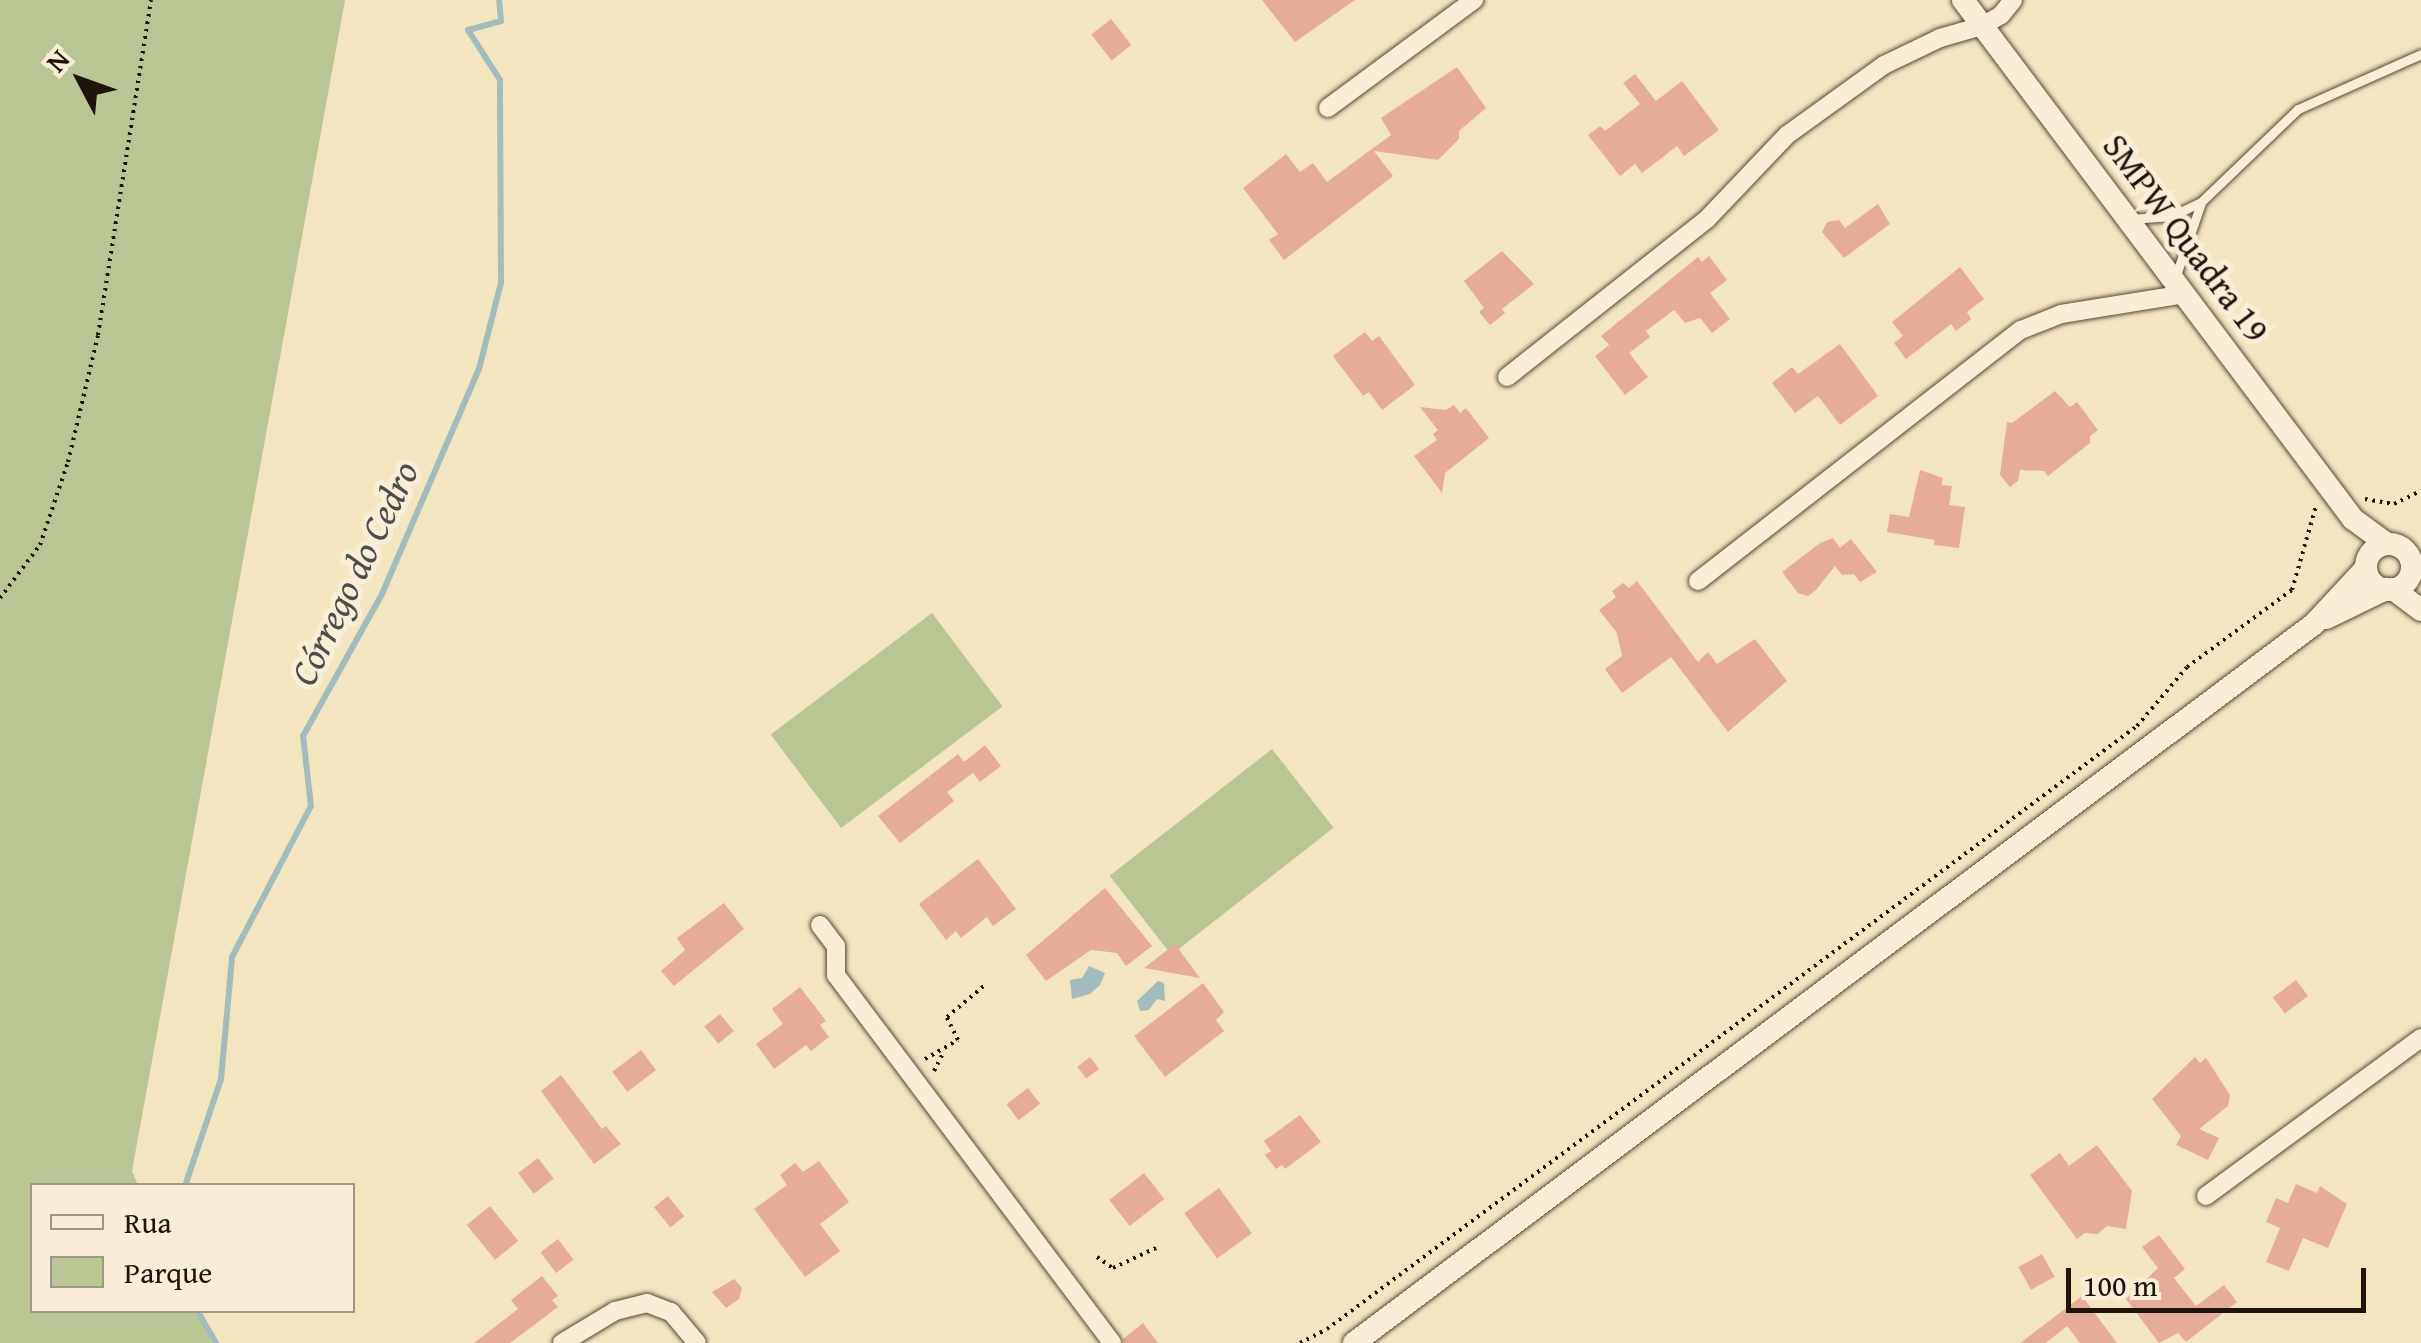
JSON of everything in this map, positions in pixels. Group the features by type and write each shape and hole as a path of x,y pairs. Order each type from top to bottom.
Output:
{"street":[{"path":"1328,108 1474,0"},
{"name":"SMPW Quadra 19","path":"1963,0 2354,519 2390,544"},
{"path":"1506,377 1707,219 1758,162 1823,108 1912,50 1982,26 2001,15 2013,0"},
{"path":"1698,581 2021,330 2061,314 2179,287"},
{"name":"SMPW Quadra 19","path":"2354,519 2367,565"},
{"path":"2314,624 2367,565 2372,551 2421,532"},
{"path":"2390,544 2406,552 2404,575 2421,610"},
{"path":"2367,565 2374,584 2404,575"},
{"path":"2404,575 2421,599"},
{"path":"1354,1343 2314,624 2404,575"},
{"path":"820,925 836,946 836,975 1112,1343"},
{"path":"2206,1196 2421,1038"},
{"path":"562,1343 615,1311 634,1303 648,1303 672,1312 697,1343"}],"lane":[{"path":"2127,218 2172,216 2201,202 2298,109 2421,54"},
{"path":"2179,287 2201,202"}],"path":[{"path":"0,598 40,545 68,462 98,335 151,0"},
{"path":"1300,1343 1327,1329 2137,726 2187,667 2292,590 2313,508 2334,493 2394,504 2421,491"},
{"path":"914,1078 958,1040 947,1017 985,985"},
{"path":"914,1078 940,1066 944,1051"},
{"path":"1096,1257 1112,1268 1158,1247"}],"green space":[{"path":"0,0 345,0 132,1171 137,1183 30,1183 30,1313 198,1313 212,1343 0,1343"},
{"path":"932,613 1002,706 841,828 771,735"},
{"path":"1272,749 1334,828 1171,955 1110,876"}],"water":[{"path":"1089,966 1105,973 1100,985 1090,994 1072,999 1070,980 1082,978"},
{"path":"1158,981 1164,983 1165,1001 1157,999 1149,1010 1140,1011 1137,1001"}],"building":[{"path":"1262,0 1355,0 1295,42"},
{"path":"1111,19 1131,45 1112,60 1091,34"},
{"path":"1457,67 1486,108 1459,131 1459,139 1438,160 1374,151 1393,176 1284,260 1269,240 1278,234 1243,188 1286,154 1300,172 1313,163 1327,182 1391,135 1381,118"},
{"path":"1635,74 1656,101 1682,81 1719,130 1684,156 1677,146 1642,173 1635,164 1620,176 1588,135 1600,126 1605,131 1640,104 1623,83"},
{"path":"1878,204 1890,224 1844,258 1822,232 1827,222 1839,220 1845,228"},
{"path":"1502,251 1534,284 1502,309 1505,313 1490,325 1479,312 1484,308 1464,281"},
{"path":"1709,256 1727,280 1710,293 1730,319 1712,333 1700,318 1685,323 1674,310 1646,331 1650,337 1629,353 1648,377 1625,395 1595,356 1609,345 1601,336 1698,257 1702,262"},
{"path":"1960,267 1984,299 1967,312 1971,319 1956,331 1951,324 1906,359 1894,343 1903,336 1892,322"},
{"path":"1365,332 1372,341 1379,336 1415,385 1382,410 1369,392 1363,396 1333,356"},
{"path":"1840,344 1878,396 1840,425 1818,396 1795,413 1772,383 1792,367 1798,374"},
{"path":"2055,391 2070,407 2077,402 2098,430 2090,436 2090,443 2048,476 2044,471 2020,470 2018,481 2010,487 2000,475 2007,422 2012,423"},
{"path":"1454,405 1460,413 1466,408 1489,438 1445,473 1442,493 1414,456 1437,440 1433,434 1438,430 1420,407 1446,410"},
{"path":"1920,470 1943,478 1942,485 1952,486 1949,505 1965,507 1959,548 1887,532 1890,514 1909,517"},
{"path":"1833,538 1840,548 1851,539 1877,572 1860,582 1854,574 1842,575 1835,566 1808,596 1798,593 1782,572 1820,543"},
{"path":"1637,581 1698,662 1708,652 1717,664 1755,639 1787,681 1728,732 1671,657 1622,693 1605,669 1622,656 1617,633 1599,610 1616,597 1612,591 1623,583 1629,588"},
{"path":"985,745 1001,766 980,782 973,773 947,792 954,801 900,843 878,816 958,754 964,762"},
{"path":"978,859 1016,909 993,926 987,917 961,938 956,931 946,940 919,904"},
{"path":"1105,888 1152,946 1126,966 1117,953 1091,950 1046,981 1026,955"},
{"path":"724,903 744,929 674,986 661,971 685,950 677,938"},
{"path":"1175,944 1200,978 1144,968"},
{"path":"2296,980 2308,996 2285,1013 2273,997"},
{"path":"1203,983 1224,1012 1216,1020 1224,1031 1165,1077 1134,1036"},
{"path":"800,987 826,1021 820,1025 829,1037 811,1051 806,1045 774,1069 756,1044 783,1024 772,1009"},
{"path":"720,1014 734,1031 718,1044 704,1027"},
{"path":"641,1050 656,1070 627,1092 612,1072"},
{"path":"1090,1057 1099,1069 1086,1079 1077,1067"},
{"path":"2195,1057 2200,1063 2206,1058 2230,1095 2228,1106 2199,1129 2219,1138 2208,1160 2176,1145 2181,1136 2152,1099"},
{"path":"561,1075 602,1129 606,1126 621,1144 594,1164 541,1091"},
{"path":"1028,1088 1040,1104 1018,1120 1006,1104"},
{"path":"1300,1115 1321,1142 1285,1169 1282,1165 1276,1169 1265,1155 1271,1151 1264,1141"},
{"path":"2097,1145 2132,1191 2126,1229 2107,1226 2098,1234 2085,1233 2077,1239 2030,1175 2060,1153 2069,1166"},
{"path":"538,1158 554,1179 534,1194 518,1173"},
{"path":"819,1161 849,1202 820,1224 840,1251 805,1277 754,1209 787,1185 780,1175 795,1163 803,1172"},
{"path":"1144,1173 1164,1199 1130,1226 1109,1200"},
{"path":"2296,1184 2317,1193 2320,1186 2347,1204 2328,1248 2303,1238 2289,1271 2266,1262 2280,1228 2266,1222 2276,1198 2288,1203"},
{"path":"1219,1188 1252,1233 1217,1259 1184,1213"},
{"path":"668,1196 684,1216 670,1228 654,1207"},
{"path":"490,1206 518,1241 495,1260 467,1225"},
{"path":"2159,1235 2185,1269 2174,1278 2196,1306 2224,1285 2237,1302 2186,1342 2178,1333 2159,1343 2126,1299 2158,1268 2142,1247"},
{"path":"558,1239 574,1260 556,1273 540,1252"},
{"path":"2042,1254 2055,1277 2031,1290 2018,1267"},
{"path":"542,1276 558,1296 552,1300 558,1307 510,1343 474,1343 518,1309 511,1300"},
{"path":"734,1279 742,1288 739,1299 726,1308 712,1292"},
{"path":"2082,1296 2117,1343 2080,1343 2067,1326 2046,1343 2020,1343"},
{"path":"1143,1323 1158,1343 1124,1343 1123,1339"}],"waterway":[{"name":"Córrego do Cedro","path":"186,1183 221,1079 232,957 311,806 303,736 382,594 479,369 501,283 500,80 468,30 501,21 499,0"},
{"name":"Córrego do Cedro","path":"199,1313 216,1343"}]}
